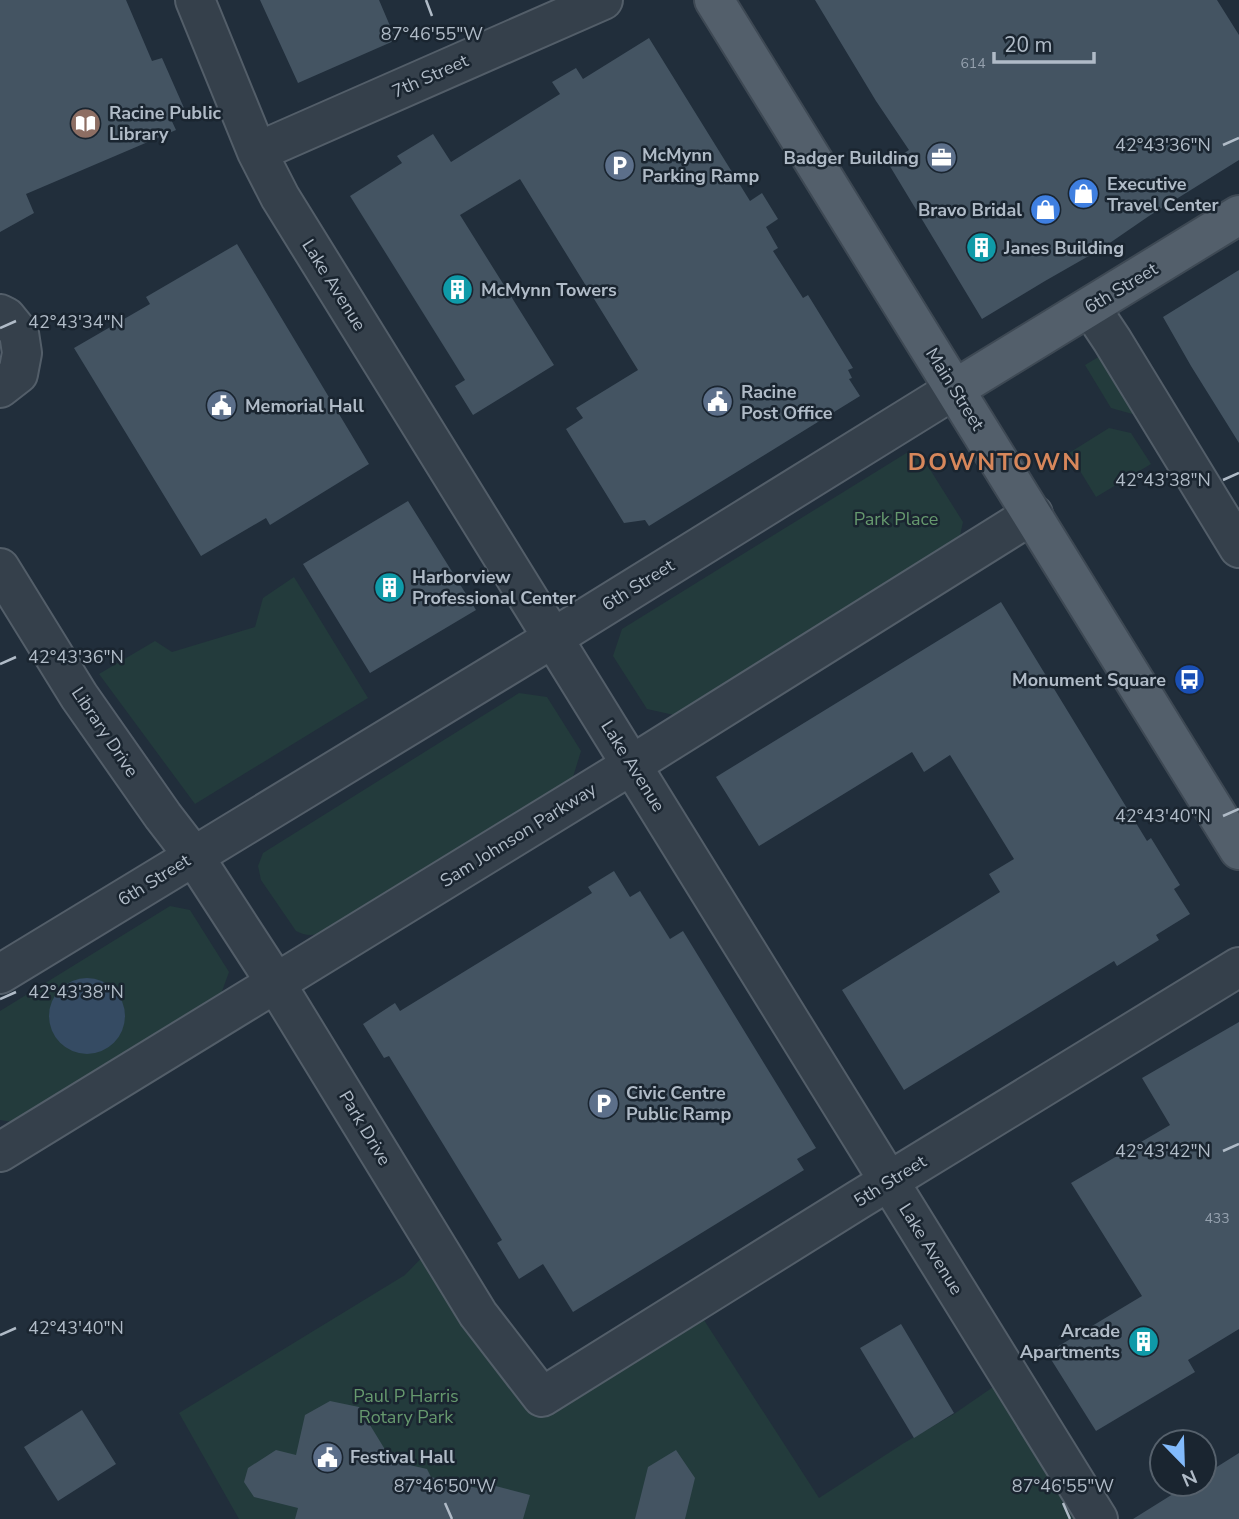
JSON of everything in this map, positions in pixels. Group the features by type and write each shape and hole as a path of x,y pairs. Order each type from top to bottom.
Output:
{"main road":[{"name":"Main Street","path":"715,0 1239,850"},
{"name":"6th Street","path":"955,389 1239,215"}],"street":[{"name":"Lake Avenue","path":"195,0 257,152 280,197 1098,1519"},
{"name":"7th Street","path":"257,152 603,0"},
{"path":"1090,307 1239,548"},
{"path":"0,314 6,317 19,334 22,353 18,374 0,388"},
{"name":"6th Street","path":"0,974 553,638 955,389"},
{"name":"Sam Johnson Parkway","path":"0,1152 633,764 1033,514"},
{"name":"Library Drive","path":"0,568 79,696 193,855"},
{"name":"Park Drive","path":"193,855 276,982 478,1314 542,1397"},
{"name":"5th Street","path":"542,1397 1239,967"}],"green space":[{"path":"1105,353 1136,415 1111,408 1085,365"},
{"path":"1109,428 1131,433 1151,464 1096,497 1069,453"},
{"name":"Park Place","path":"908,452 924,460 963,522 959,540 674,715 647,709 613,656 622,629"},
{"path":"294,577 368,698 195,804 99,674 155,641 172,652 255,627 263,598"},
{"path":"519,693 547,697 581,751 573,777 324,932 310,935 296,931 261,880 258,866 263,853"},
{"path":"170,906 190,910 229,972 221,994 12,1122 0,1120 0,1011"},
{"name":"Paul P Harris Rotary Park","path":"435,1244 541,1397 693,1303 819,1498 954,1414 1009,1376 1098,1519 239,1519 179,1413 405,1275"}],"water":[{"path":"87,978 101,981 114,989 122,1002 125,1016 122,1030 114,1043 101,1051 87,1054 73,1051 60,1043 52,1030 49,1016 52,1002 60,989 73,981"}],"building":[{"name":"Racine Public Library","path":"0,0 126,0 152,61 162,58 184,108 169,115 176,130 26,194 34,213 0,232"},
{"path":"260,0 379,0 396,40 298,83"},
{"path":"815,0 1217,0 1239,35 1239,160 1101,249 982,319 888,163 909,150"},
{"path":"649,38 750,201 762,193 778,219 766,227 778,248 773,251 803,298 808,295 853,368 848,370 852,378 849,379 860,396 649,526 645,520 624,523 566,429 583,418 576,408 638,370 520,179 460,215 554,365 473,415 455,386 465,380 350,196 402,163 397,156 433,134 451,162 560,94 552,82 576,68 583,79"},
{"name":"Memorial Hall","path":"237,244 369,464 270,525 266,518 201,556 74,348 150,304 146,297"},
{"path":"1239,270 1239,443 1163,317"},
{"name":"Harborview Professional Center","path":"408,501 476,610 370,673 303,564"},
{"path":"1001,602 1147,841 1151,838 1180,885 1174,889 1190,914 1156,935 1159,940 1117,966 1114,961 904,1090 842,990 1000,892 989,874 1014,859 950,755 924,772 912,752 759,846 716,777"},
{"name":"Civic Centre Public Ramp","path":"614,871 630,897 640,891 670,939 683,931 816,1148 797,1159 804,1170 573,1312 543,1264 519,1279 497,1243 502,1240 389,1056 384,1058 363,1024 395,1003 400,1011 592,893 588,887"},
{"path":"1239,1022 1239,1329 1188,1360 1195,1372 1096,1431 1047,1353 1142,1296 1071,1183 1170,1125 1142,1078"},
{"path":"901,1324 954,1413 914,1438 860,1348"},
{"name":"Festival Hall","path":"330,1401 359,1407 392,1461 427,1469 431,1477 481,1489 488,1484 530,1495 523,1519 295,1519 298,1508 254,1497 244,1482 248,1468 276,1450 296,1455 305,1415"},
{"path":"82,1410 116,1464 58,1501 24,1447"},
{"path":"676,1450 695,1478 685,1519 635,1519 648,1467"},
{"path":"1239,1453 1239,1519 1133,1519 1167,1498 1218,1498 1218,1466"}],"place":[{"name":"Racine Public Library","path":"86,123"},
{"name":"Badger Building","path":"942,158"},
{"name":"McMynn Parking Ramp","path":"619,165"},
{"name":"Executive Travel Center","path":"1084,194"},
{"name":"Bravo Bridal","path":"1045,210"},
{"name":"Janes Building","path":"981,248"},
{"name":"McMynn Towers","path":"458,290"},
{"name":"Racine Post Office","path":"718,402"},
{"name":"Memorial Hall","path":"222,406"},
{"name":"Harborview Professional Center","path":"389,587"},
{"name":"Monument Square","path":"1189,680"},
{"name":"Civic Centre Public Ramp","path":"603,1103"},
{"name":"Arcade Apartments","path":"1143,1341"},
{"name":"Festival Hall","path":"327,1457"}],"district":[{"name":"DOWNTOWN","path":"995,462"}]}
